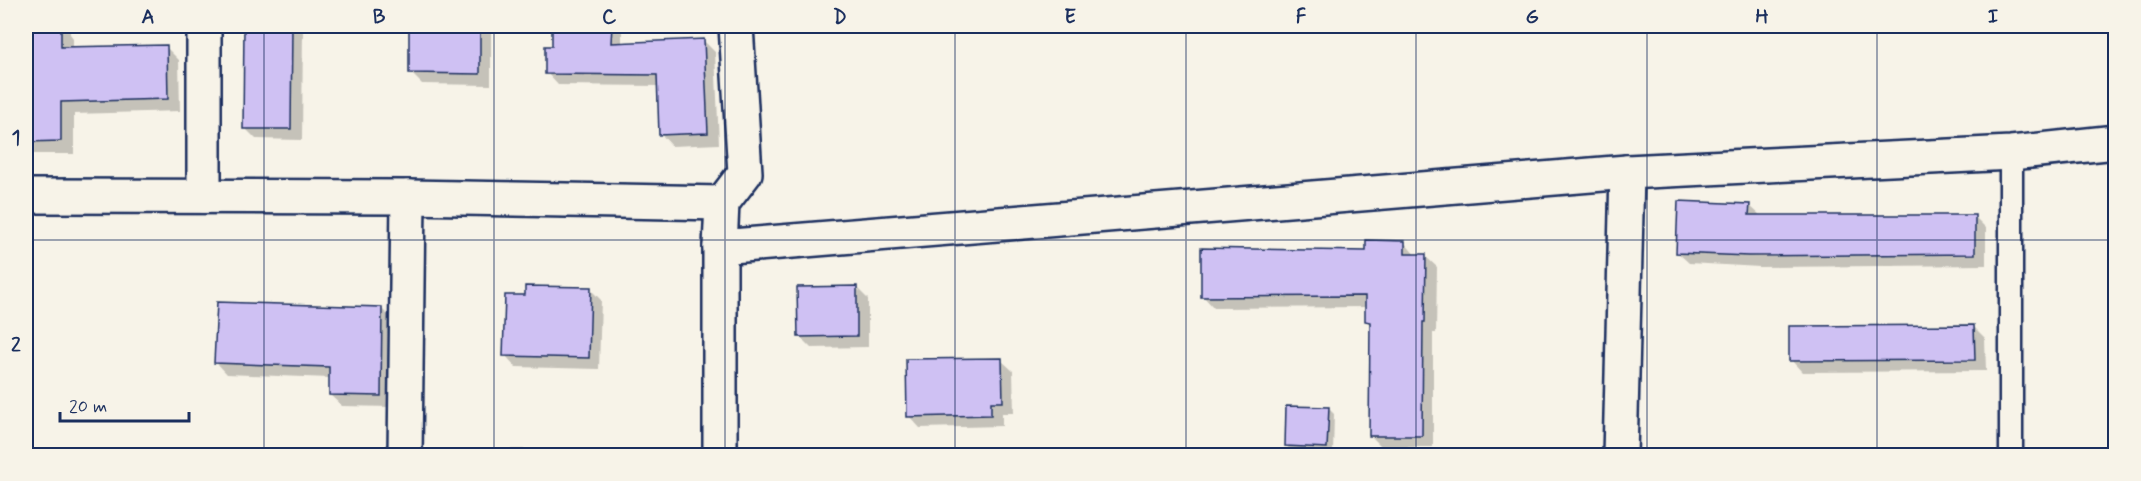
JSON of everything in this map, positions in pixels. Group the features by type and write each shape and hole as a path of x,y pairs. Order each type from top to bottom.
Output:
{"street":[{"path":"204,26 204,196"},
{"path":"720,456 722,203 745,173 736,26"},
{"path":"720,247 1627,172 2011,153 2115,142"},
{"path":"1620,456 1627,172"},
{"path":"26,196 408,197 722,203"},
{"path":"405,456 408,197"}],"lane":[{"path":"2011,153 2011,456"}],"building":[{"path":"26,26 61,26 61,47 167,45 168,99 61,102 61,141 26,142"},
{"path":"244,26 292,26 291,129 243,129"},
{"path":"409,26 480,26 480,74 409,73"},
{"path":"552,26 612,26 611,43 704,39 708,133 659,135 657,75 545,74 545,46 552,46"},
{"path":"1678,201 1750,204 1749,215 1975,215 1975,254 1748,256 1676,253"},
{"path":"1366,240 1405,241 1405,254 1426,254 1422,436 1369,436 1370,322 1365,321 1365,296 1201,297 1201,248 1366,251"},
{"path":"525,286 591,287 589,358 503,356 505,295 525,295"},
{"path":"857,286 857,336 798,337 797,287"},
{"path":"217,302 382,307 381,396 329,395 329,367 214,363"},
{"path":"1974,325 1975,360 1789,361 1789,326"},
{"path":"1002,358 1003,402 991,402 991,415 907,417 906,359"},
{"path":"1286,406 1329,407 1327,448 1285,446"}]}
